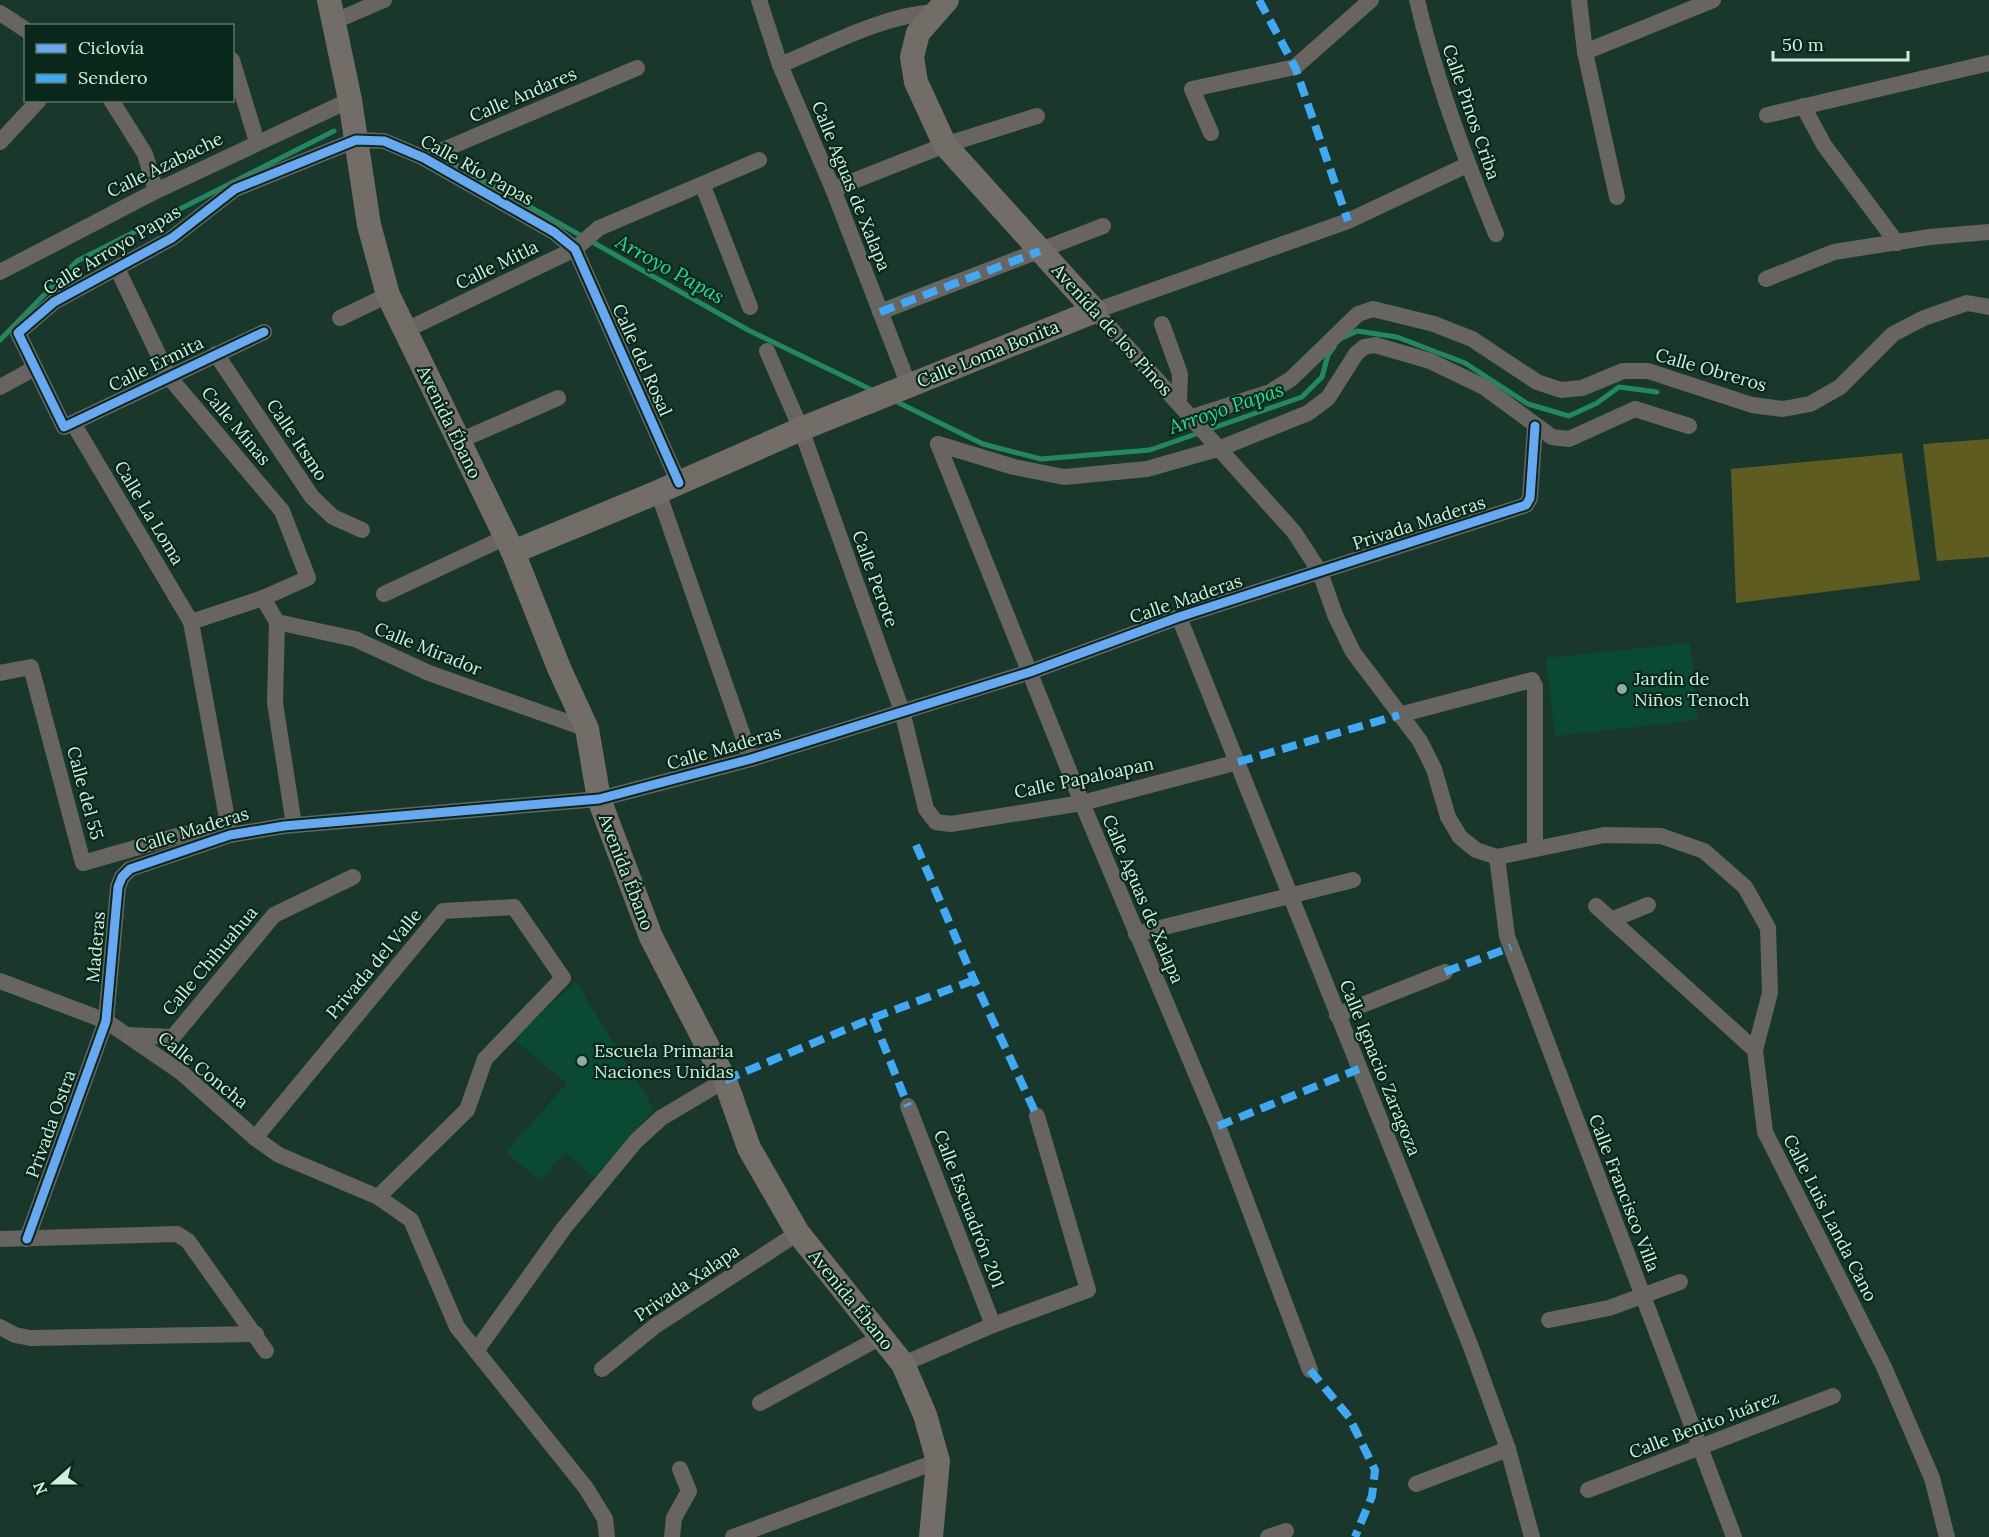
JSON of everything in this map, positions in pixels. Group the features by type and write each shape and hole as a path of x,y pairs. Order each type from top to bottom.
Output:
{"main road":[{"name":"Avenida de los Pinos","path":"940,6 918,33 912,57 916,82 945,146 1095,311"},
{"name":"Avenida Ébano","path":"331,11 350,100 369,225 388,295 509,544 559,668 587,729 599,799 651,937 725,1080 749,1148 798,1233 903,1364 925,1415 938,1461 931,1537"},
{"name":"Calle Loma Bonita","path":"509,544 668,488 801,429 1095,311"}],"street":[{"path":"331,11 384,0"},
{"name":"Calle Aguas de Xalapa","path":"759,0 780,65 833,189 909,386"},
{"path":"1211,134 1192,88 1295,67 1371,0"},
{"name":"Calle Pinos Criba","path":"1417,0 1433,67 1467,165 1496,234"},
{"path":"1579,0 1585,51 1617,196"},
{"path":"1585,51 1713,0"},
{"path":"780,65 894,19 940,6"},
{"path":"0,13 24,29"},
{"path":"1767,115 1989,63"},
{"path":"234,67 257,142"},
{"name":"Calle Andares","path":"424,158 637,68"},
{"name":"Calle Azabache","path":"0,272 156,190 350,100"},
{"path":"0,142 37,102"},
{"path":"112,102 145,154 156,190"},
{"path":"1803,106 1824,145 1897,243"},
{"path":"833,189 945,146 1037,116"},
{"name":"Calle Río Papas","path":"356,140 384,141 424,158 554,232 582,241"},
{"name":"Calle Arroyo Papas","path":"18,333 54,302 172,238 236,189 356,140"},
{"name":"Calle Mitla","path":"404,331 582,241 759,160"},
{"name":"Calle Loma Bonita","path":"1095,311 1348,221 1467,165"},
{"path":"703,186 750,307"},
{"path":"880,312 1102,226"},
{"path":"1766,279 1834,252 1989,232"},
{"name":"Calle del Rosal","path":"582,241 668,488 751,759"},
{"name":"Calle Minas","path":"117,268 169,377 282,511 308,578 263,598"},
{"path":"340,318 388,295"},
{"name":"Calle Obreros","path":"1196,421 1270,392 1292,378 1358,314 1372,309 1434,324 1472,339 1537,382 1561,390 1582,388 1623,371 1648,371 1752,405 1783,409 1810,404 1840,387 1893,334 1924,318 1967,303 1989,307"},
{"name":"Avenida de los Pinos","path":"1095,311 1294,532 1320,572 1335,615 1353,652 1420,741 1434,769 1449,817 1460,837 1476,850 1497,857"},
{"path":"1162,324 1180,374 1179,402"},
{"name":"Calle Ermita","path":"68,425 264,332"},
{"name":"Calle La Loma","path":"18,333 68,425 191,622"},
{"path":"1217,444 1308,413 1328,398 1356,354 1364,347 1375,345 1430,361 1484,387 1552,437 1569,439 1635,409 1689,426"},
{"name":"Calle Perote","path":"768,351 801,429 902,711 926,809 936,822"},
{"name":"Calle Itsmo","path":"216,354 312,497 333,517 362,530"},
{"path":"0,387 35,368"},
{"path":"459,441 558,398"},
{"name":"Privada Maderas","path":"1320,572 1526,505 1530,498 1535,426"},
{"name":"Calle Aguas de Xalapa","path":"1217,444 1147,469 1064,477 1014,467 938,444 1136,934 1218,1126 1310,1370"},
{"path":"384,594 509,544"},
{"name":"Calle Maderas","path":"122,877 130,869 224,837 294,825 599,799 751,759 1030,672 1179,617 1320,572"},
{"path":"224,837 191,622 263,598 277,622 275,703 294,825"},
{"name":"Calle Ignacio Zaragoza","path":"1179,617 1471,1347 1508,1449 1532,1537"},
{"name":"Calle Mirador","path":"277,622 355,639 429,673 587,729"},
{"name":"Calle del 55","path":"0,674 32,667 83,863 184,834 199,833 224,837"},
{"path":"1399,716 1532,680 1535,686 1535,848"},
{"name":"Calle Papaloapan","path":"936,822 951,824 1082,802 1238,762"},
{"name":"Calle Luis Landa Cano","path":"1497,857 1604,835 1661,836 1704,851 1745,887 1768,928 1770,993 1755,1050 1765,1132 1884,1367 1932,1478 1947,1537"},
{"name":"Calle Francisco Villa","path":"1497,857 1507,936 1698,1448 1734,1537"},
{"name":"Maderas","path":"106,1021 118,888 122,877"},
{"name":"Calle Chihuahua","path":"127,1035 173,1037 274,915 353,878"},
{"path":"1136,934 1353,880"},
{"path":"1611,920 1647,905"},
{"path":"1596,906 1755,1050"},
{"name":"Privada del Valle","path":"255,1138 444,911 514,907 563,978 485,1059 467,1110 378,1197"},
{"path":"1337,1015 1445,972"},
{"name":"Calle Concha","path":"0,981 106,1021 182,1073 255,1138 279,1155 378,1197 411,1220 458,1327 586,1488 605,1520 607,1537"},
{"name":"Privada Ostra","path":"27,1239 106,1021"},
{"path":"476,1351 564,1228 636,1141 660,1118 725,1080"},
{"name":"Calle Escuadrón 201","path":"908,1106 993,1325"},
{"path":"903,1364 993,1325 1088,1290 1038,1116"},
{"name":"Privada Xalapa","path":"602,1370 655,1326 798,1233"},
{"path":"0,1239 177,1234 188,1241 266,1351"},
{"path":"1549,1320 1609,1308 1680,1282"},
{"path":"0,1327 15,1335 30,1338 256,1335"},
{"path":"760,1403 881,1337"},
{"name":"Calle Benito Juárez","path":"1588,1490 1833,1396"},
{"path":"1416,1484 1508,1449"},
{"path":"733,1537 938,1461"},
{"path":"672,1537 674,1518 689,1491 680,1469"},
{"path":"1268,1537 1286,1531"}],"shaded area":[{"path":"1989,439 1989,557 1937,561 1923,444"},
{"path":"1902,453 1920,580 1736,603 1731,469"},
{"name":"Jardín de Niños Tenoch","path":"1690,643 1698,720 1555,736 1546,658"},
{"name":"Escuela Primaria Naciones Unidas","path":"576,982 654,1109 594,1177 565,1153 539,1181 506,1152 567,1083 513,1039"}],"waterway":[{"name":"Arroyo Papas","path":"0,340 77,261 334,131"},
{"name":"Arroyo Papas","path":"456,165 748,330 874,391"},
{"name":"Arroyo Papas","path":"1342,338 1357,331 1397,337 1465,363 1528,404 1569,416 1597,403 1619,387 1657,392"},
{"name":"Arroyo Papas","path":"899,403 983,444 1041,459 1150,450 1302,397 1322,377 1328,355 1334,347"}],"marked path":[{"path":"1259,0 1295,67 1348,221"},
{"path":"880,312 1040,251"},
{"path":"1238,762 1399,715"},
{"path":"916,845 974,980 1037,1116"},
{"path":"1445,972 1511,947"},
{"path":"725,1080 873,1018 974,980"},
{"path":"873,1018 908,1106"},
{"path":"1218,1126 1359,1069"},
{"path":"1310,1370 1349,1417 1375,1470 1372,1496 1355,1537"}],"cycle path":[{"path":"264,332 64,427 18,333 54,302 172,238 235,189 356,140 384,141 424,158 554,232 575,249 679,483"},
{"path":"27,1239 106,1021 118,887 122,877 130,869 230,835 284,826 599,799 751,759 1030,672 1179,617 1526,505 1530,498 1535,426"}],"place":[{"name":"Jardín de Niños Tenoch","path":"1622,689"},
{"name":"Escuela Primaria Naciones Unidas","path":"582,1061"}]}
